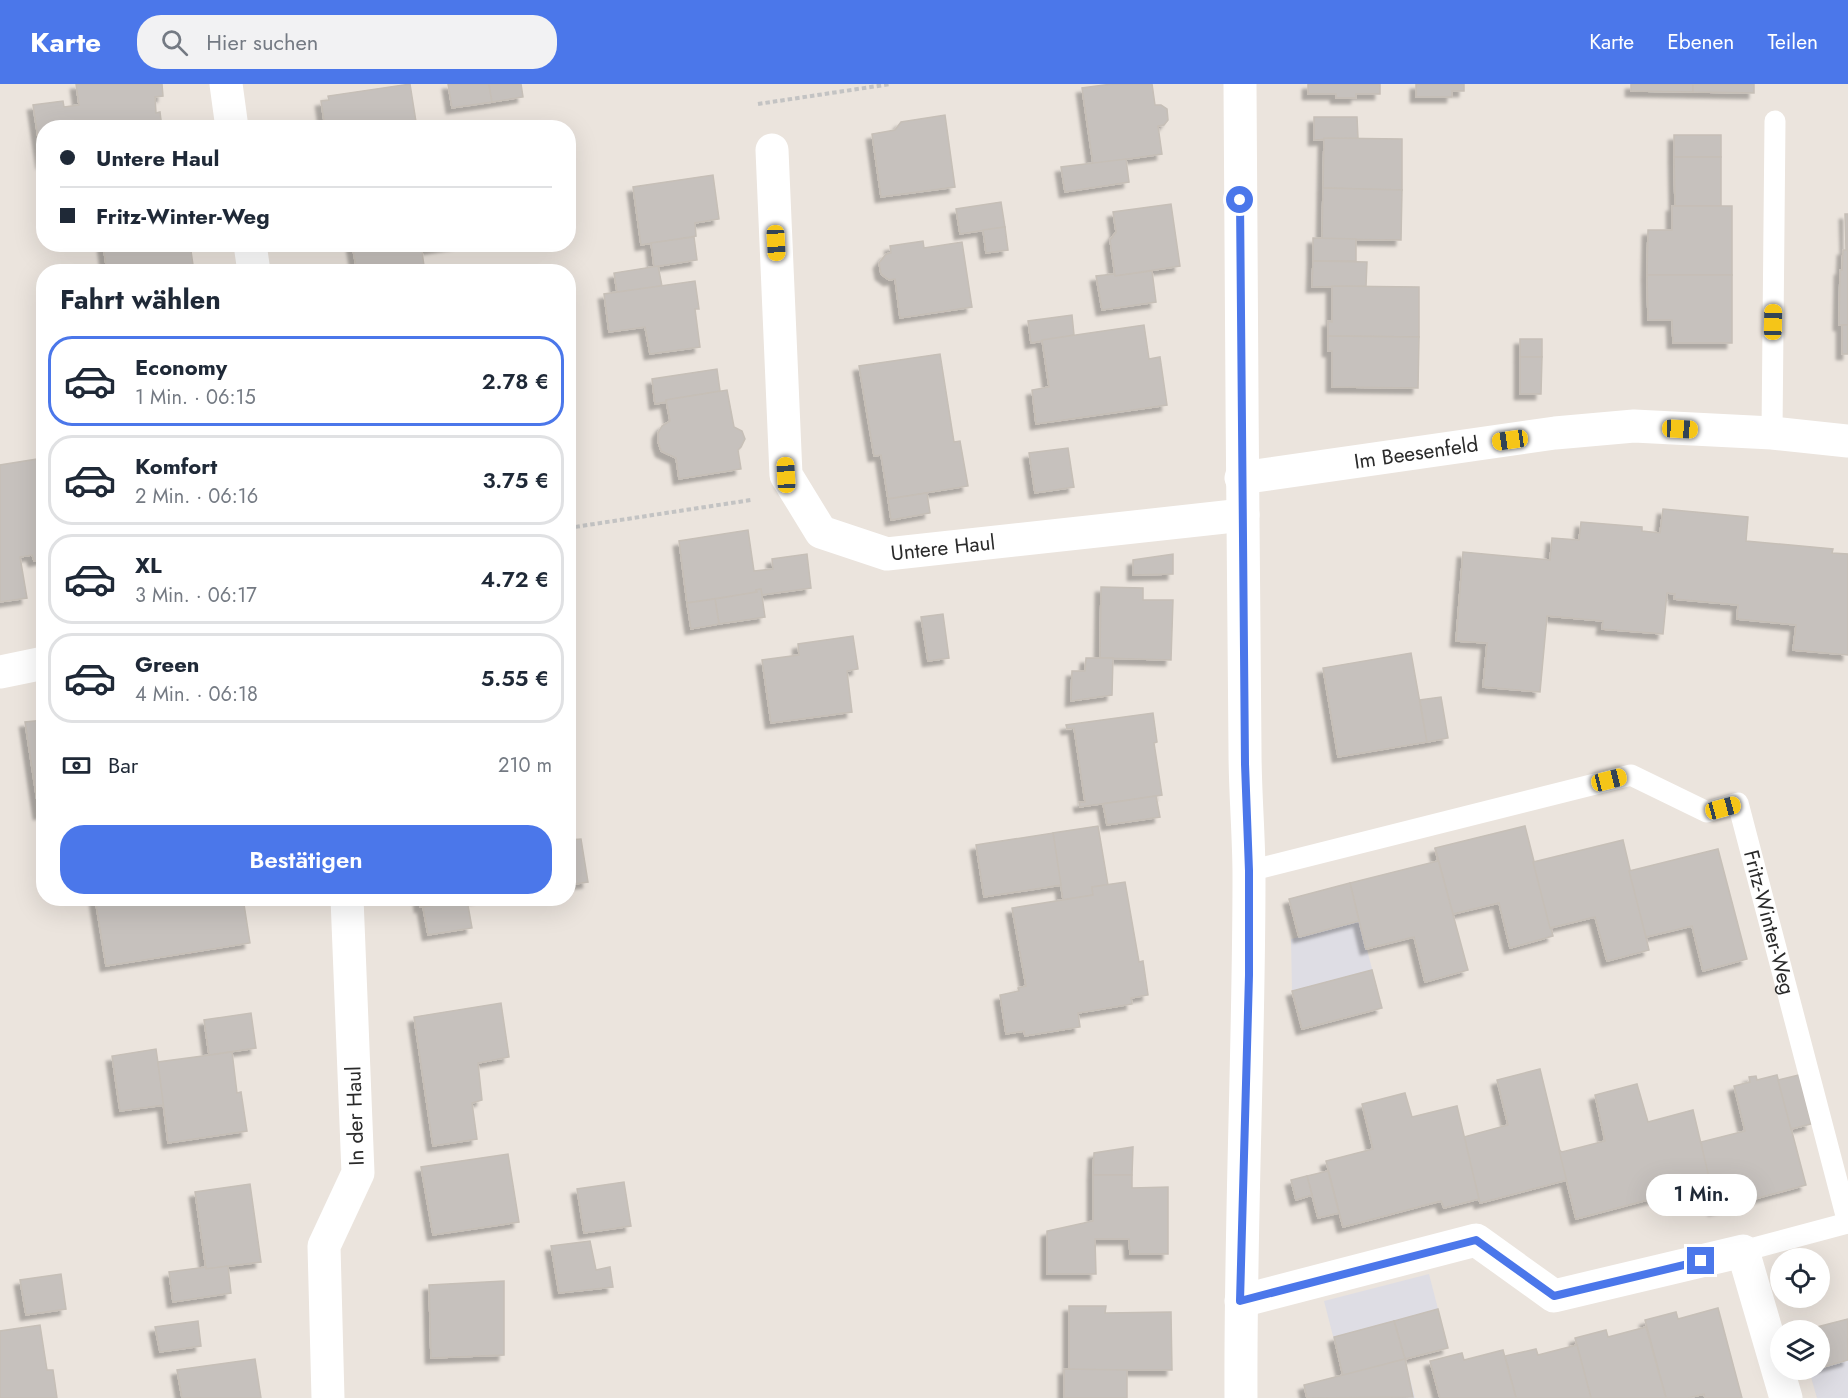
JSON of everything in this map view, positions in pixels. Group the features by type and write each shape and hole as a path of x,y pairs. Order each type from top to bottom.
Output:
{"street":[{"path":"226,84 231,120"},
{"path":"1240,84 1241,478 1245,764 1249,871 1249,975 1240,1301 1241,1398"},
{"name":"Untere Haul","path":"772,150 786,475 820,532 887,554 1243,514"},
{"name":"Im Beesenfeld","path":"1241,478 1555,433 1634,426 1848,441"},
{"path":"0,672 36,665"},
{"name":"In der Haul","path":"328,1398 324,1246 358,1173 347,906"},
{"name":"Fritz-Winter-Weg","path":"1240,1301 1476,1240 1554,1296 1743,1251"},
{"path":"1743,1251 1786,1398"}],"lane":[{"path":"1772,434 1775,121"},
{"name":"Fritz-Winter-Weg","path":"1249,871 1631,775 1707,812 1738,804 1848,1223 1743,1251"}],"path":[{"path":"758,104 891,84"},
{"path":"576,527 796,493"}],"shaded area":[{"path":"1350,883 1382,1008 1302,1029 1292,991 1291,939 1299,937 1289,899"},
{"path":"1429,1274 1448,1348 1405,1359 1415,1398 1307,1398 1304,1385 1343,1375 1324,1301"},
{"path":"1848,1319 1848,1398 1817,1398 1812,1380 1830,1380 1830,1324"}],"building":[{"path":"76,84 162,84 163,96 155,97 156,113 160,112 161,120 36,120 36,125 33,105 63,101 64,107 79,105"},
{"path":"410,84 416,120 324,120 321,101 329,100 328,96"},
{"path":"448,84 489,84 492,102 452,108"},
{"path":"489,84 521,84 523,97 492,102"},
{"path":"1112,84 1152,84 1155,105 1161,105 1167,109 1168,120 1164,125 1158,126 1162,154 1093,164 1082,88"},
{"path":"1308,84 1380,84 1380,94 1356,94 1356,98 1336,98 1336,94 1308,94"},
{"path":"1416,84 1464,84 1464,91 1452,91 1452,97 1416,97"},
{"path":"1631,84 1693,84 1693,92 1631,91"},
{"path":"1693,84 1754,84 1754,93 1693,92"},
{"path":"945,115 955,187 881,197 872,134 895,130 901,122"},
{"path":"1314,117 1357,117 1358,138 1314,140"},
{"path":"1674,135 1721,135 1721,157 1674,157"},
{"path":"1324,138 1402,139 1402,190 1323,188"},
{"path":"1674,157 1721,157 1721,206 1675,206"},
{"path":"1126,159 1129,182 1065,192 1061,167"},
{"path":"713,175 719,219 695,223 696,236 641,245 633,187"},
{"path":"1323,188 1402,190 1401,240 1322,239"},
{"path":"1001,202 1005,227 960,234 956,209"},
{"path":"1171,204 1180,266 1115,276 1110,240 1116,232 1113,212"},
{"path":"1672,206 1732,206 1732,275 1647,275 1648,230 1672,230"},
{"path":"1845,214 1848,214 1848,325 1839,325 1840,270 1842,270 1843,250 1846,250"},
{"path":"1005,227 1008,250 986,253 983,230"},
{"path":"694,237 697,260 654,267 651,243"},
{"path":"1313,238 1356,239 1356,261 1313,261"},
{"path":"923,241 924,248 962,242 972,307 900,318 895,279 889,280 881,274 879,263 886,254 891,253 890,246"},
{"path":"104,252 191,252 193,264 106,264"},
{"path":"353,252 422,252 424,264 356,264"},
{"path":"1313,261 1367,262 1366,286 1312,287"},
{"path":"658,266 662,286 617,292 614,273"},
{"path":"1152,271 1156,302 1102,310 1096,276"},
{"path":"1647,275 1732,275 1732,343 1673,343 1672,320 1648,320"},
{"path":"695,281 699,309 695,309 700,347 650,354 645,327 609,332 604,294"},
{"path":"1332,286 1419,287 1419,337 1328,336 1328,321 1332,322"},
{"path":"1072,315 1074,335 1031,343 1028,321"},
{"path":"1144,325 1149,359 1160,357 1167,405 1036,424 1032,390 1049,387 1042,340"},
{"path":"1842,325 1848,325 1848,354 1842,354"},
{"path":"1328,336 1419,337 1418,388 1332,387 1332,351 1328,351"},
{"path":"1520,339 1542,339 1542,357 1520,357"},
{"path":"940,354 954,442 960,441 968,486 888,499 881,455 874,456 859,366"},
{"path":"1520,357 1542,357 1541,394 1520,394"},
{"path":"717,369 720,391 655,404 652,379"},
{"path":"727,390 734,427 742,431 745,439 738,450 741,469 679,479 676,458 661,451 658,442 658,433 662,426 670,421 666,400"},
{"path":"1068,448 1074,487 1035,493 1029,453"},
{"path":"36,459 36,561 34,561 32,555 20,557 27,598 0,602 0,465"},
{"path":"927,493 930,513 891,520 888,499"},
{"path":"1663,509 1748,517 1746,541 1833,549 1832,553 1848,554 1848,655 1793,650 1796,625 1737,619 1738,605 1674,599 1675,594 1667,593 1663,634 1602,629 1603,621 1547,616 1540,692 1483,687 1487,643 1456,641 1463,552 1550,560 1552,538 1579,540 1581,522 1642,527 1642,531 1660,533"},
{"path":"748,530 754,571 773,569 772,559 807,554 811,588 762,595 761,589 756,590 757,592 687,603 679,541"},
{"path":"1173,554 1173,574 1133,575 1133,560"},
{"path":"1101,587 1143,588 1143,600 1173,600 1171,660 1100,658"},
{"path":"761,589 765,617 719,624 715,599 757,592 756,590"},
{"path":"715,599 719,624 691,629 687,603"},
{"path":"943,614 949,658 928,661 921,617"},
{"path":"853,636 858,669 847,671 852,712 771,723 762,660 799,655 798,644"},
{"path":"1411,653 1427,742 1338,757 1323,668"},
{"path":"1086,658 1113,658 1112,695 1071,701 1072,671 1085,671"},
{"path":"1441,697 1448,738 1427,742 1420,700"},
{"path":"1153,713 1157,742 1154,743 1162,795 1080,807 1079,802 1085,802 1074,728 1067,729 1066,725"},
{"path":"36,721 36,794 25,722"},
{"path":"1156,796 1160,817 1107,825 1103,804"},
{"path":"1098,826 1108,885 1092,887 1093,895 1063,900 1053,833"},
{"path":"1525,826 1553,936 1510,948 1499,903 1453,914 1435,848"},
{"path":"1053,833 1061,885 984,897 976,845"},
{"path":"576,839 581,839 588,882 576,884"},
{"path":"1623,840 1649,950 1607,961 1595,917 1550,928 1533,862"},
{"path":"1435,848 1468,970 1425,982 1414,937 1366,949 1350,883 1438,861"},
{"path":"1718,849 1747,959 1703,971 1692,926 1646,937 1629,871"},
{"path":"1125,882 1139,962 1143,961 1148,995 1131,998 1132,1004 1078,1013 1080,1027 1025,1036 1024,1031 1006,1034 1000,995 1019,991 1018,988 1026,986 1012,908 1093,895 1092,887"},
{"path":"1350,883 1359,921 1299,937 1289,899"},
{"path":"96,906 244,906 250,943 106,966"},
{"path":"468,906 472,928 428,935 423,907"},
{"path":"1372,970 1382,1008 1302,1029 1292,991"},
{"path":"501,1003 509,1057 478,1063 482,1100 472,1103 477,1139 433,1146 414,1017"},
{"path":"251,1013 256,1048 209,1055 204,1020"},
{"path":"156,1049 164,1105 120,1111 112,1056"},
{"path":"232,1052 237,1093 241,1092 247,1131 168,1143 158,1062"},
{"path":"1540,1069 1567,1180 1480,1203 1464,1137 1508,1125 1497,1080"},
{"path":"1777,1075 1806,1185 1714,1210 1701,1142 1745,1131 1734,1086 1750,1082 1749,1077 1756,1076 1757,1080"},
{"path":"1799,1075 1811,1124 1791,1129 1778,1080"},
{"path":"1637,1084 1648,1122 1693,1110 1712,1190 1676,1200 1674,1193 1576,1219 1559,1150 1562,1152 1605,1141 1595,1095"},
{"path":"1405,1093 1412,1117 1457,1106 1479,1199 1444,1208 1441,1201 1343,1227 1326,1161 1373,1149 1362,1104"},
{"path":"1133,1147 1132,1175 1093,1175 1094,1153"},
{"path":"508,1154 519,1222 433,1235 421,1167"},
{"path":"1328,1171 1339,1213 1318,1218 1307,1176"},
{"path":"1093,1175 1132,1175 1132,1188 1168,1187 1168,1254 1130,1254 1129,1239 1095,1239 1096,1274 1047,1274 1047,1231 1093,1221"},
{"path":"1307,1176 1312,1195 1296,1200 1291,1180"},
{"path":"624,1182 631,1226 584,1233 577,1189"},
{"path":"250,1184 261,1262 206,1269 195,1192"},
{"path":"590,1241 596,1270 610,1267 613,1287 559,1293 551,1246"},
{"path":"228,1266 231,1293 173,1302 169,1272"},
{"path":"61,1274 66,1309 26,1315 20,1280"},
{"path":"504,1281 504,1355 431,1358 429,1285"},
{"path":"1069,1306 1106,1306 1105,1313 1171,1312 1172,1370 1069,1370"},
{"path":"1718,1308 1742,1398 1705,1398 1704,1394 1688,1398 1666,1398 1645,1320 1676,1312 1678,1319"},
{"path":"1438,1309 1448,1348 1405,1359 1394,1321"},
{"path":"1848,1319 1848,1360 1830,1365 1830,1324"},
{"path":"198,1321 201,1346 160,1352 155,1327"},
{"path":"1394,1321 1405,1359 1343,1376 1334,1337"},
{"path":"40,1325 47,1370 53,1370 57,1398 0,1398 0,1331"},
{"path":"1646,1327 1666,1398 1591,1398 1575,1338 1606,1330 1608,1337"},
{"path":"1577,1345 1591,1398 1516,1398 1505,1356 1536,1349 1538,1355"},
{"path":"1503,1350 1516,1398 1440,1398 1430,1361 1462,1353 1464,1360"},
{"path":"255,1359 261,1398 182,1398 177,1370"},
{"path":"1405,1359 1413,1397 1307,1398 1304,1385"},
{"path":"1064,1369 1127,1370 1127,1398 1064,1398"}],"route":[{"path":"1240,200 1241,478 1245,764 1249,871 1249,975 1240,1301 1476,1240 1554,1296 1701,1261"}]}
